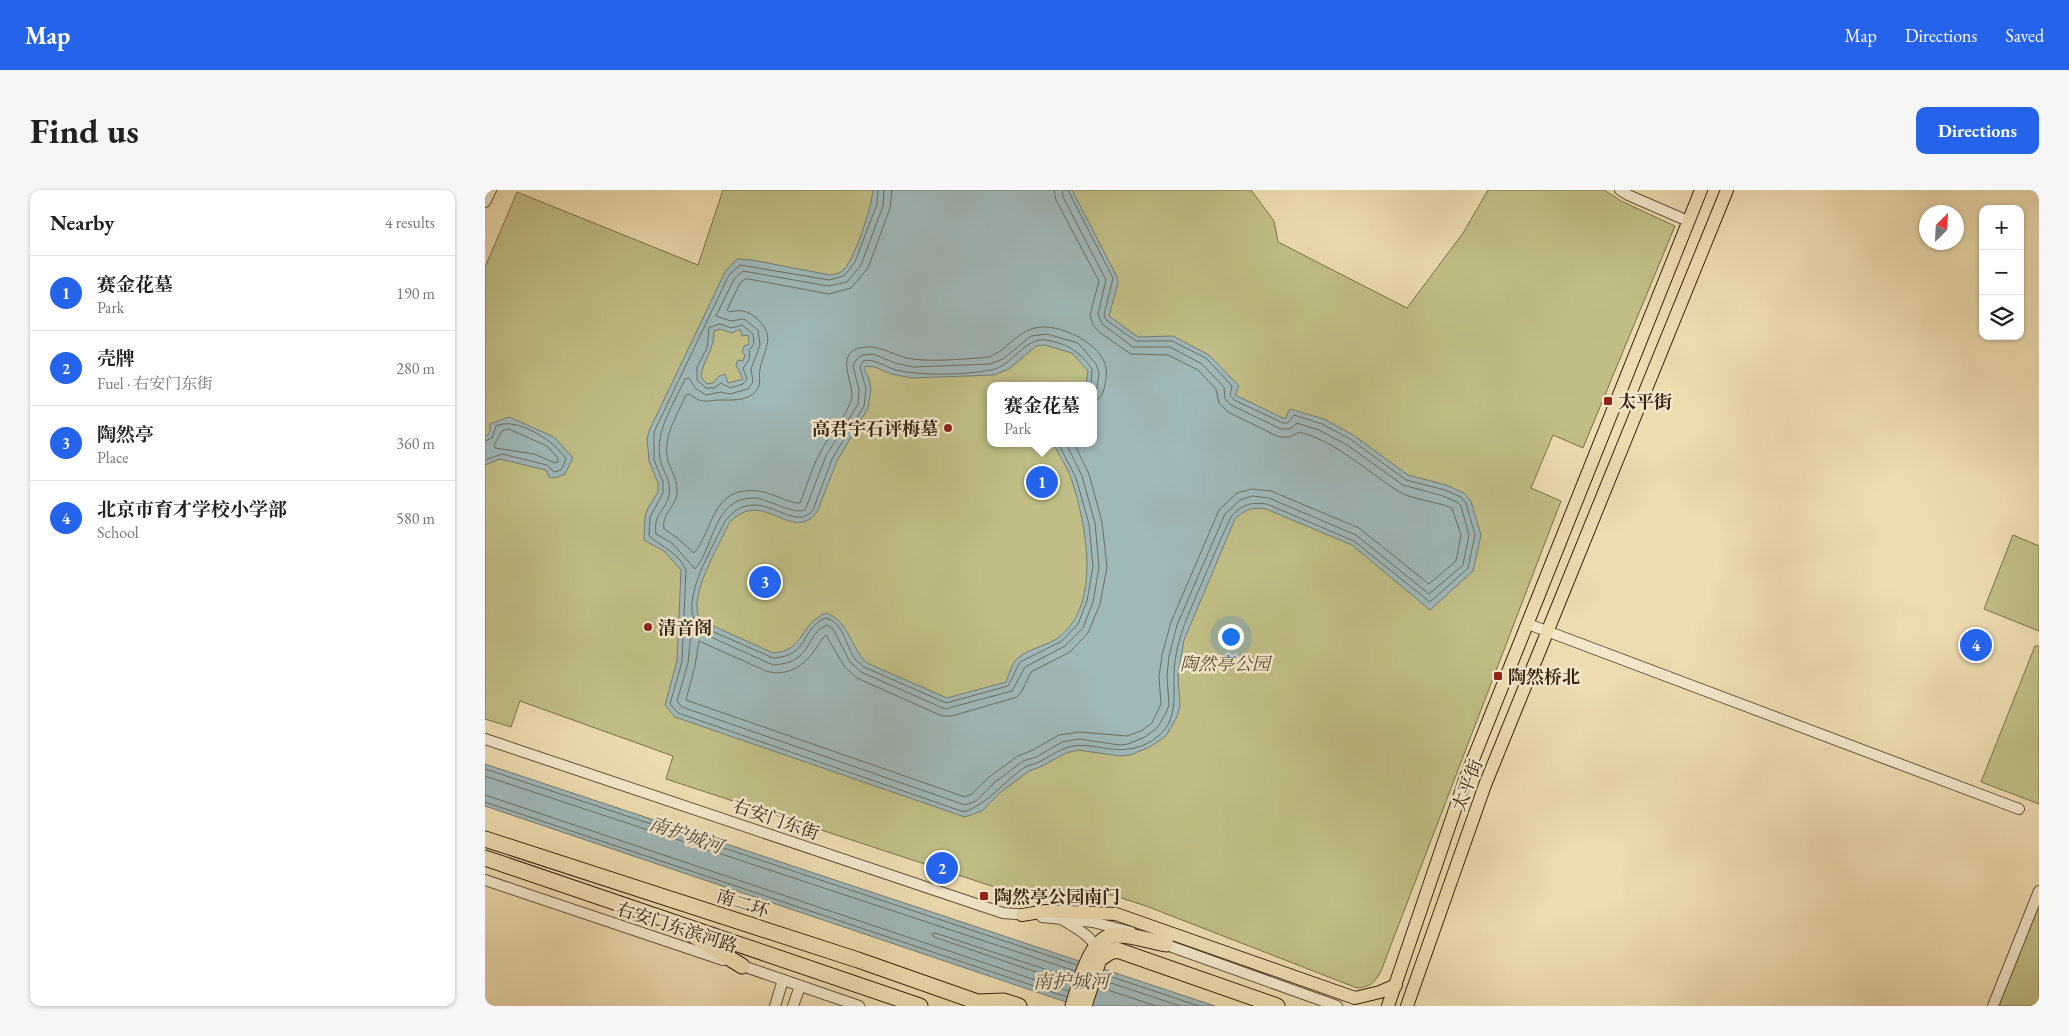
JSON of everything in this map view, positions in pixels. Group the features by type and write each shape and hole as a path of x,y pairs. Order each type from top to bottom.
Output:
{"highway":[{"name":"南二环","path":"485,839 858,960 983,1004 1004,1002 1019,1006"},
{"path":"485,858 920,1006"},
{"path":"669,921 742,966"},
{"path":"1073,1006 1095,954 1107,937 1115,935 1166,944"},
{"path":"1095,954 1117,950 1277,1006"},
{"path":"1084,1006 1095,954"}],"main road":[{"name":"太平街","path":"1388,1006 1466,777 1701,190"},
{"name":"太平街","path":"1407,1006 1485,785 1727,190"},
{"path":"1022,915 1046,911 1116,914 1355,998 1380,992 1396,985"},
{"path":"1413,990 1419,1006"}],"street":[{"path":"1620,190 1688,221"},
{"path":"1528,624 2019,809"},
{"name":"右安门东街","path":"485,739 1003,913 1113,925 1337,1006"},
{"name":"右安门东滨河路","path":"485,880 859,1006"},
{"path":"1993,1006 2039,891"},
{"path":"1060,918 1088,937 1095,954"},
{"path":"775,1006 783,980"},
{"path":"793,1006 800,986"}],"green space":[{"name":"陶然亭公园","path":"723,190 1251,190 1274,221 1278,242 1407,308 1463,233 1488,190 1604,190 1621,201 1675,226 1583,448 1553,435 1531,488 1561,501 1377,979 1365,987 1357,988 1146,906 1112,895 1016,894 666,779 673,756 520,701 511,727 485,719 485,267 517,192 698,265"},
{"path":"2013,535 2039,546 2039,631 1984,609"},
{"path":"2035,646 2039,646 2039,804 1981,782"},
{"path":"2039,902 2039,1006 1999,1006"}],"water":[{"path":"873,190 1072,190 1117,277 1118,283 1109,316 1138,337 1173,336 1209,355 1239,386 1235,395 1285,419 1290,409 1324,419 1353,435 1408,475 1446,485 1464,493 1471,501 1481,535 1473,571 1430,610 1352,545 1266,509 1256,508 1246,511 1235,519 1184,640 1178,676 1180,706 1177,717 1166,736 1150,747 1130,755 1120,756 1078,750 1066,753 1029,771 1001,792 982,811 965,817 675,717 665,705 677,661 681,570 664,551 644,540 645,517 658,492 658,483 649,461 647,439 649,431 725,272 737,259 752,260 830,275 840,273 846,267 857,246 866,220","holes":["720,329 732,333 740,329 742,336 748,335 749,344 744,346 742,352 745,355 743,361 738,360 736,365 743,379 728,383 725,374 719,376 713,383 707,384 701,377 714,338 714,331","1045,345 1072,353 1088,371 1087,382 1097,382 1097,447 1055,447 1070,476 1082,519 1087,563 1086,584 1081,605 1072,623 1059,637 1018,658 1012,666 1006,682 947,698 867,663 861,657 845,628 834,617 826,613 817,618 791,647 773,653 700,620 697,610 701,585 729,523 742,513 754,510 797,522 807,520 817,512 837,461 868,408 871,389 865,366 875,367 891,374 912,378 994,375 1009,369 1036,346"]},
{"path":"509,417 554,437 573,458 565,474 555,478 549,477 546,470 500,459 485,465 485,435 487,436 490,431 490,424"},
{"name":"南护城河","path":"485,764 1215,1006 1078,1006 485,806"}],"place":[{"name":"太平街","path":"1608,401"},
{"name":"高君宇石评梅墓","path":"948,428"},
{"name":"赛金花墓","path":"1042,482"},
{"name":"陶然亭","path":"765,582"},
{"name":"清音阁","path":"648,627"},
{"name":"北京市育才学校小学部","path":"1976,645"},
{"name":"陶然桥北","path":"1498,676"},
{"name":"壳牌","path":"942,868"},
{"name":"陶然亭公园南门","path":"984,896"}]}
